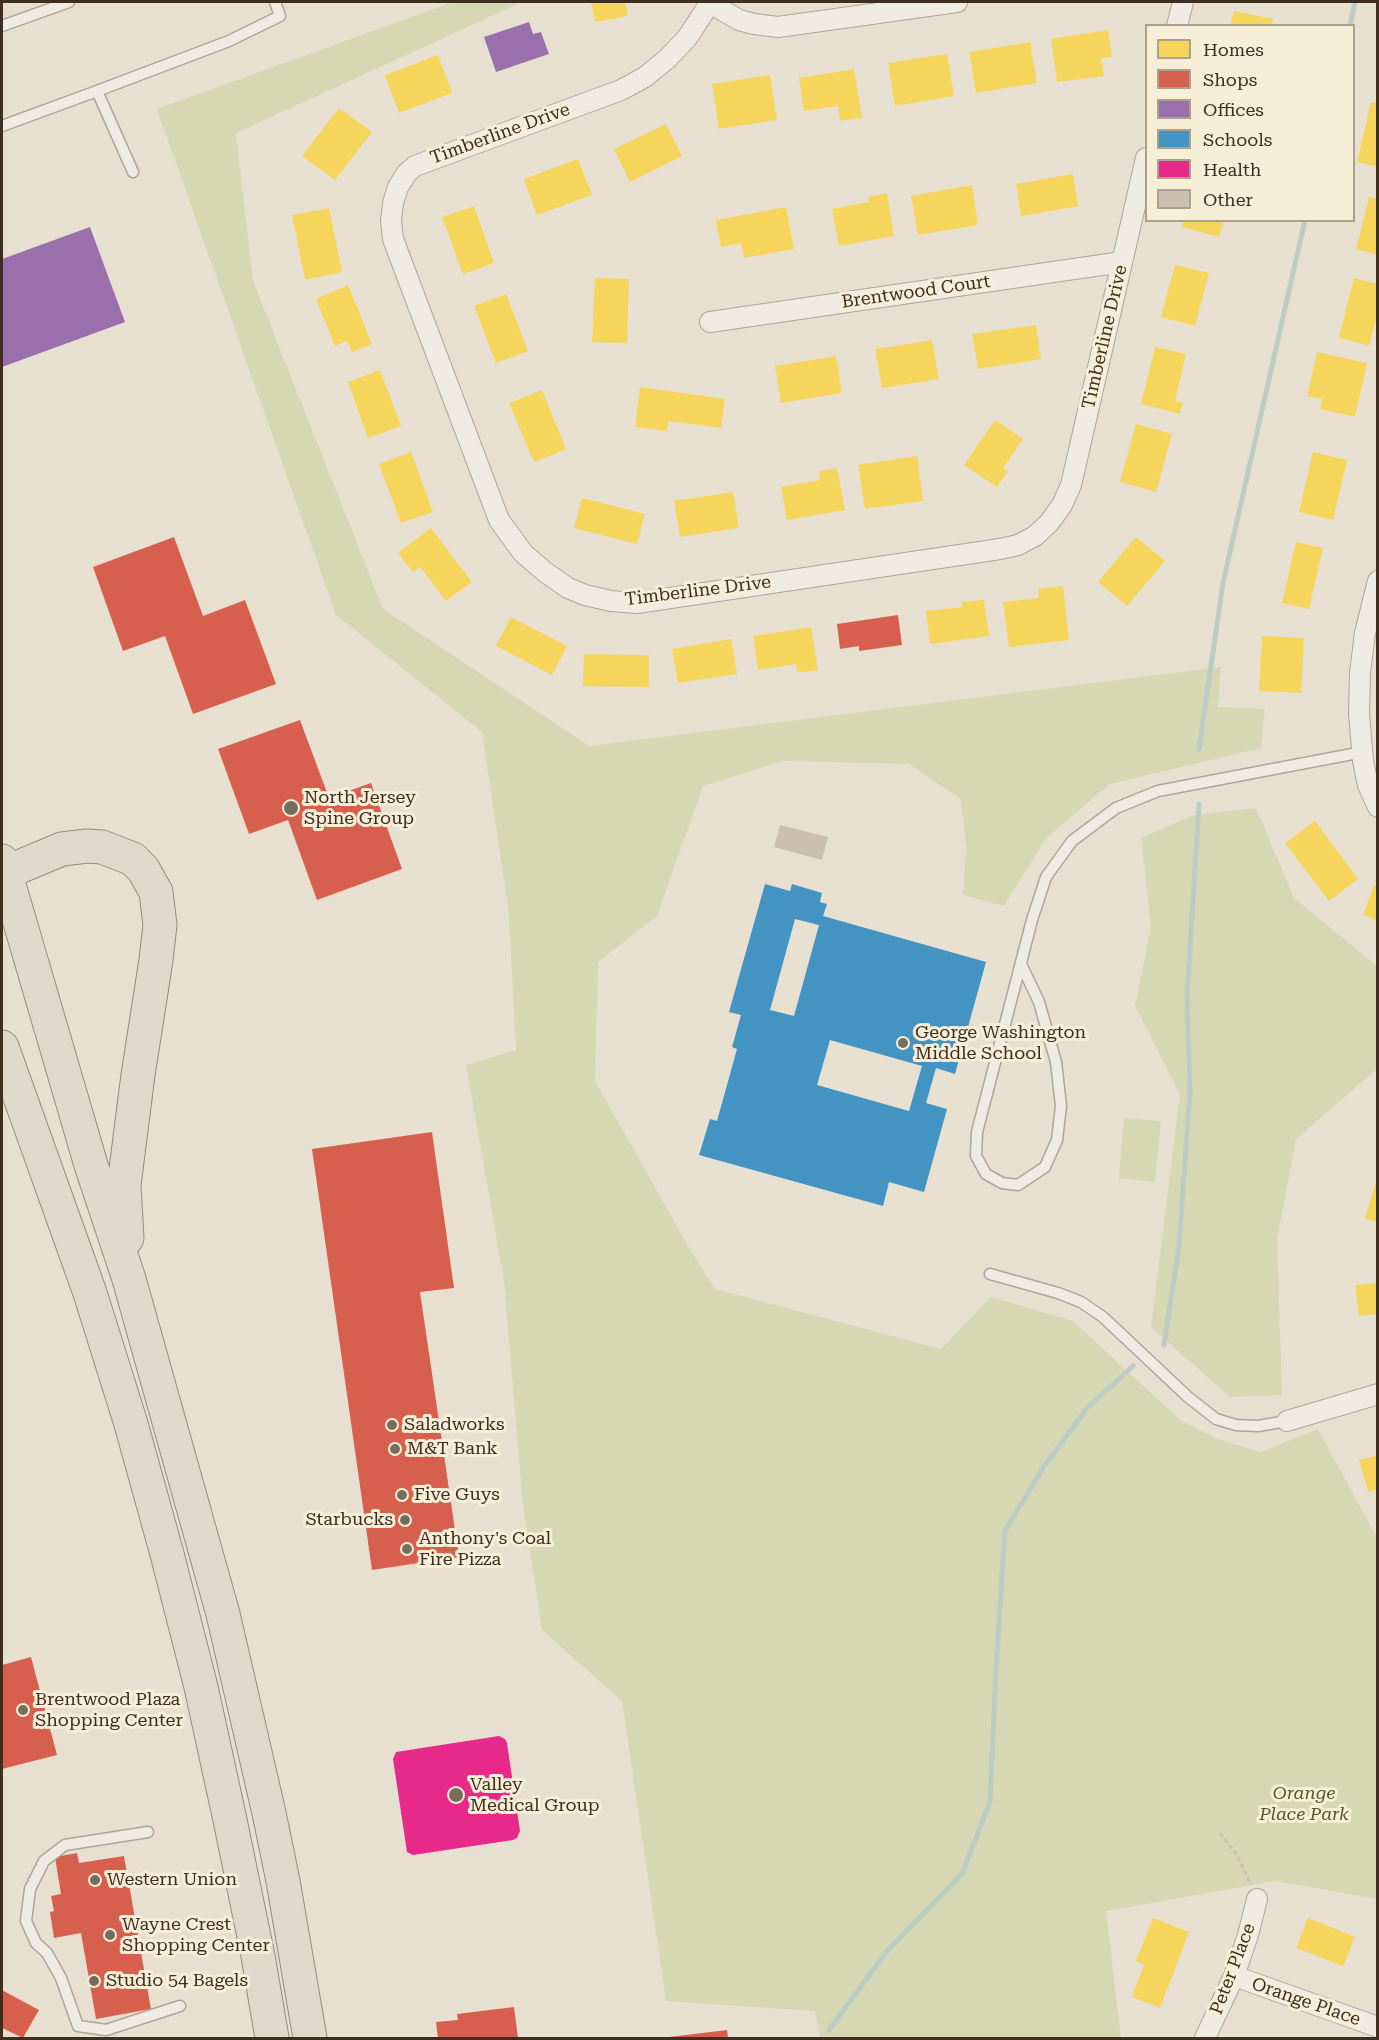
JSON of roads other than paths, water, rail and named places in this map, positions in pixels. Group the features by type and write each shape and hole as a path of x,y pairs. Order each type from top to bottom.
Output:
{"highway":[{"path":"129,1279 124,1185 160,925 156,892 143,869 133,860 102,847 62,849 3,869 91,1164 129,1279 147,1349 187,1481 239,1679 283,1881 310,2038"},
{"path":"2,929 91,1164"},
{"path":"2,1047 90,1293 131,1424 167,1554 198,1675 228,1810 272,2038"}],"street":[{"path":"709,2 739,20 778,27 957,2"},
{"name":"Timberline Drive","path":"709,2 687,38 645,77 621,90 415,166 407,173 398,187 393,203 391,221 393,239 499,520 523,553 545,573 568,588 585,595 611,601 637,603 1000,549 1018,545 1035,536 1049,523 1062,505 1071,485 1145,162"},
{"path":"1178,24 1183,2"},
{"name":"Brentwood Court","path":"710,322 1122,262"},
{"path":"1377,581 1365,633 1360,673 1359,713 1368,785 1377,807"},
{"path":"1287,1421 1377,1394"},
{"name":"Peter Place","path":"1204,2038 1234,1976 1257,1899"},
{"name":"Orange Place","path":"1234,1976 1377,2027"}],"lane":[{"path":"2,26 69,2"},
{"path":"2,126 229,41 280,16 275,2"},
{"path":"97,91 133,172"},
{"path":"1021,964 1039,1002 1056,1062 1061,1106 1057,1140 1045,1167 1018,1185 1002,1183 986,1173 976,1156 978,1132 1021,964 1046,877 1072,841 1116,808 1158,791 1363,752"},
{"path":"990,1274 1058,1293 1081,1302 1103,1317 1188,1397 1216,1419 1236,1425 1258,1426 1287,1421"},
{"path":"148,1832 64,1845 44,1861 34,1880 30,1889 26,1921 36,1943 47,1953 61,1978 78,2026 106,2030 180,2006"}],"waterway":[{"path":"1350,24 1355,2"},
{"path":"1199,749 1223,583 1305,222"},
{"path":"1164,1345 1179,1246 1190,1091 1187,997 1199,804"},
{"path":"829,2030 887,1951 962,1874 990,1802 1005,1531 1043,1468 1087,1408 1133,1366"}],"place":[{"name":"North Jersey Spine Group","path":"291,808"},
{"name":"George Washington Middle School","path":"903,1043"},
{"name":"Saladworks","path":"392,1425"},
{"name":"M&T Bank","path":"395,1449"},
{"name":"Five Guys","path":"402,1495"},
{"name":"Starbucks","path":"405,1520"},
{"name":"Anthony's Coal Fire Pizza","path":"407,1549"},
{"name":"Brentwood Plaza Shopping Center","path":"23,1710"},
{"name":"Valley Medical Group","path":"456,1795"},
{"name":"Western Union","path":"95,1880"},
{"name":"Wayne Crest Shopping Center","path":"110,1935"},
{"name":"Studio 54 Bagels","path":"94,1981"}],"park label":[{"name":"Orange Place Park","path":"1304,1804"}]}
